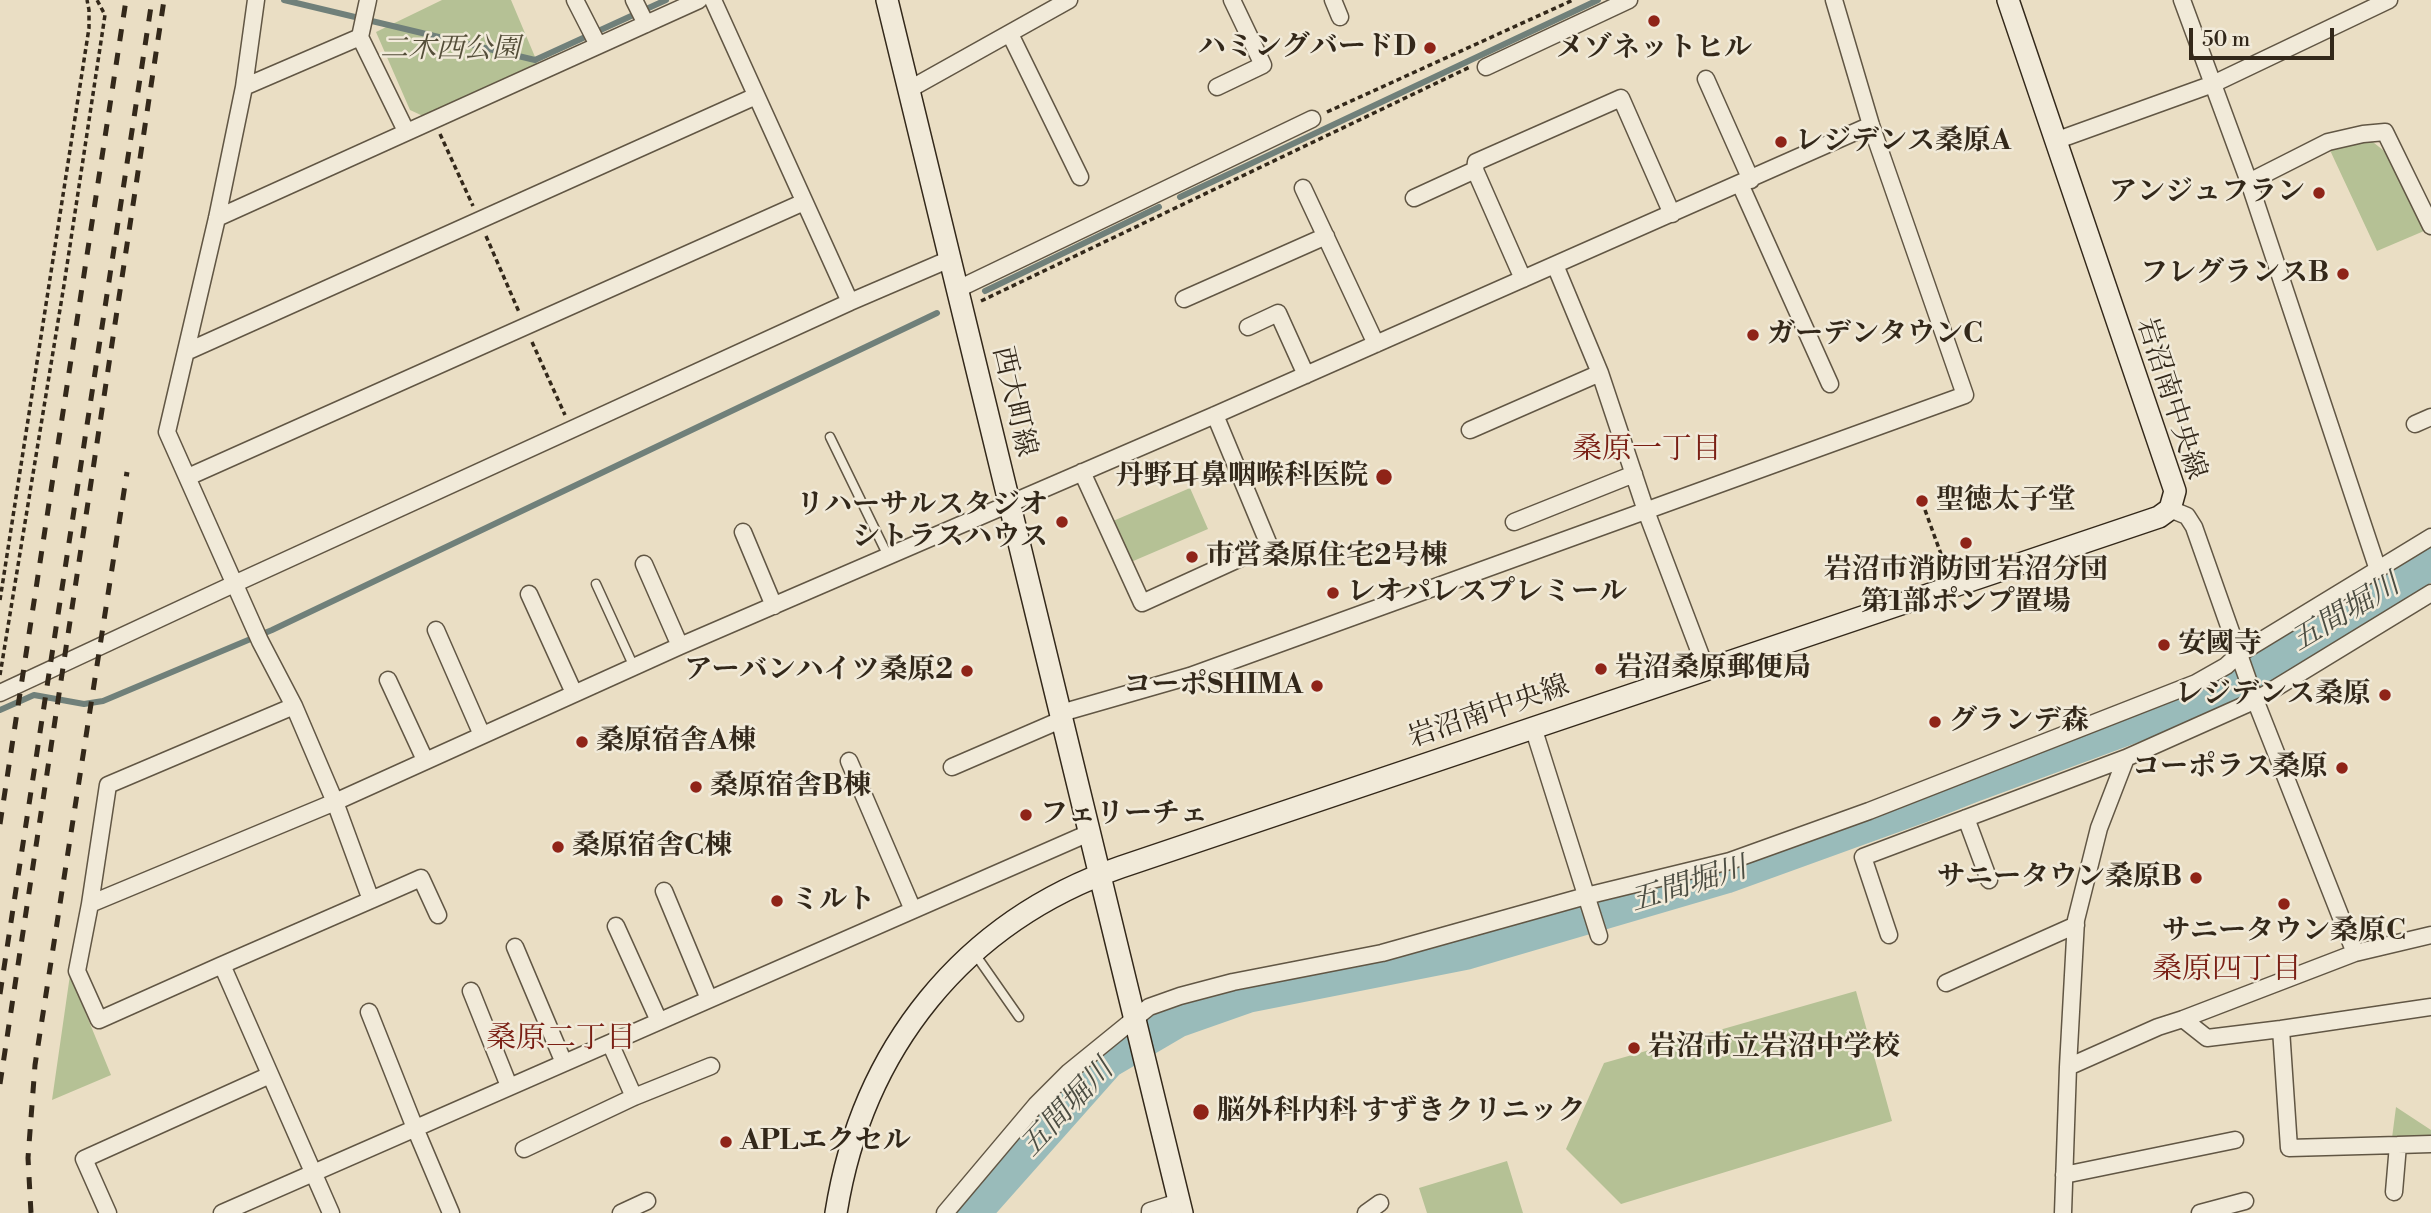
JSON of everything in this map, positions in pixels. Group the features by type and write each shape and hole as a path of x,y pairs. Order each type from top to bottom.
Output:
{"street":[{"path":"575,0 595,42"},
{"path":"217,219 595,42 640,11 699,0"},
{"path":"713,0 850,302"},
{"name":"西大町線","path":"887,0 1181,1207"},
{"path":"908,90 1069,0"},
{"path":"1217,87 1263,65 1232,0"},
{"path":"1333,0 1340,17"},
{"path":"1486,67 1629,0"},
{"path":"952,767 1062,716 1190,676 1965,395 1871,125 1834,0"},
{"name":"岩沼南中央線","path":"836,1213 847,1160 878,1074 909,1026 939,986 973,951 1008,923 1055,894 1100,874 2159,517 2170,509 2175,491 2008,0"},
{"path":"2182,0 2249,182 2378,570"},
{"path":"2054,141 2213,84 2389,0"},
{"path":"256,1 244,86 217,219 167,432 257,635 295,706 335,802 371,900"},
{"path":"367,6 361,33 406,131"},
{"path":"244,86 361,33"},
{"path":"1010,34 1080,177"},
{"path":"1706,79 1745,182 1829,384"},
{"path":"187,352 757,96"},
{"path":"1523,279 1475,170 1476,162 1620,98 1672,214"},
{"path":"958,289 1312,119"},
{"path":"90,904 335,802 680,646 1214,415 1871,125"},
{"path":"2249,182 2328,142 2385,132 2431,226"},
{"path":"1414,198 1475,170"},
{"path":"1303,188 1376,344"},
{"path":"188,477 804,202"},
{"path":"1184,299 1326,236"},
{"path":"0,693 572,429 950,259"},
{"path":"1555,265 1601,373 1646,511 1706,669"},
{"path":"1248,327 1278,313 1306,374"},
{"path":"1470,430 1601,373"},
{"path":"1082,472 1142,603 1269,545 1214,415"},
{"path":"2415,424 2431,417"},
{"path":"1514,522 1634,474"},
{"path":"2170,509 2188,516 2194,527 2239,656 2355,954"},
{"path":"743,532 774,606"},
{"path":"945,1213 1036,1105 1069,1072 1153,1006 1220,985 1382,953 1730,860 1869,811 2196,683 2431,537"},
{"path":"644,564 680,646"},
{"path":"1889,935 1863,857 2126,758 2255,698 2431,593"},
{"path":"529,594 574,693"},
{"path":"436,630 482,734"},
{"path":"388,680 425,760"},
{"path":"295,706 108,785 77,971 99,1020 421,878 438,915"},
{"path":"1533,727 1600,936"},
{"path":"2063,1213 2067,1067 2076,925 2099,828 2126,758"},
{"path":"849,761 913,910"},
{"path":"1966,818 1989,880"},
{"path":"222,1213 1089,833"},
{"path":"664,891 709,999"},
{"path":"1946,983 2076,925"},
{"path":"616,926 659,1021"},
{"path":"2067,1067 2158,1027 2355,954 2431,935"},
{"path":"515,947 564,1063"},
{"path":"222,965 331,1213"},
{"path":"471,991 509,1086"},
{"path":"2183,1019 2207,1038 2431,1007"},
{"path":"369,1012 451,1213"},
{"path":"2281,1029 2289,1148 2431,1144"},
{"path":"610,1043 634,1097"},
{"path":"524,1149 634,1097 711,1066"},
{"path":"108,1213 84,1158 271,1074"},
{"path":"2064,1175 2235,1140"},
{"path":"2394,1192 2398,1145"},
{"path":"2200,1213 2245,1200"},
{"path":"621,1213 647,1201"},
{"path":"1366,1213 1380,1203"},
{"path":"1150,1213 1181,1207"}],"lane":[{"path":"830,437 888,556"},
{"path":"596,584 634,667"},
{"path":"973,951 1019,1017"}],"path":[{"path":"0,600 89,28 87,0"},
{"path":"0,677 105,15 97,0"},
{"path":"1312,119 1573,0"},
{"path":"979,302 1483,61 1486,67"},
{"path":"433,119 572,429"},
{"path":"1925,510 1953,586"},
{"path":"0,638 7,640"}],"green space":[{"name":"二木西公園","path":"442,0 511,0 538,64 423,116 410,110 376,32"},
{"path":"2369,139 2383,150 2392,164 2424,231 2377,251 2328,146"},
{"path":"1190,488 1208,529 1131,562 1113,521"},
{"path":"70,975 111,1075 52,1100"},
{"path":"1856,991 1892,1121 1621,1204 1566,1149 1604,1063"},
{"path":"2396,1107 2431,1130 2431,1137 2392,1138"},
{"path":"1507,1161 1523,1213 1427,1213 1419,1188"}],"waterway":[{"path":"284,0 535,60 666,0"},
{"path":"1180,197 1598,0"},
{"path":"985,291 1159,207"},
{"path":"0,710 34,695 84,704 103,701 272,630 937,313"},
{"name":"五間堀川","path":"973,1213 1108,1061 1178,1020 1249,995 1467,952 1726,876 1922,805 2207,698 2306,641 2431,562"}],"railway":[{"path":"0,824 126,0"},
{"path":"0,994 152,0"},
{"path":"0,1084 164,0"},
{"path":"31,1213 28,1158 35,1065 127,472"}],"place":[{"name":"メゾネットヒル","path":"1654,21"},
{"name":"ハミングバードD","path":"1430,48"},
{"name":"レジデンス桑原A","path":"1781,142"},
{"name":"アンジュフラン","path":"2319,193"},
{"name":"フレグランスB","path":"2343,274"},
{"name":"ガーデンタウンC","path":"1753,335"},
{"name":"丹野耳鼻咽喉科医院","path":"1384,477"},
{"name":"聖徳太子堂","path":"1922,501"},
{"name":"リハーサルスタジオ シトラスハウス","path":"1062,522"},
{"name":"岩沼市消防団 岩沼分団 第1部ポンプ置場","path":"1966,543"},
{"name":"市営桑原住宅2号棟","path":"1192,557"},
{"name":"レオパレスプレミール","path":"1333,593"},
{"name":"安國寺","path":"2164,645"},
{"name":"岩沼桑原郵便局","path":"1601,669"},
{"name":"アーバンハイツ桑原2","path":"967,671"},
{"name":"コーポSHIMA","path":"1317,686"},
{"name":"レジデンス桑原","path":"2385,695"},
{"name":"グランデ森","path":"1935,722"},
{"name":"桑原宿舎A棟","path":"582,742"},
{"name":"コーポラス桑原","path":"2342,768"},
{"name":"桑原宿舎B棟","path":"696,787"},
{"name":"フェリーチェ","path":"1026,815"},
{"name":"桑原宿舎C棟","path":"558,847"},
{"name":"サニータウン桑原B","path":"2196,878"},
{"name":"ミルト","path":"777,901"},
{"name":"サニータウン桑原C","path":"2284,904"},
{"name":"岩沼市立岩沼中学校","path":"1634,1048"},
{"name":"脳外科内科 すずきクリニック","path":"1201,1112"},
{"name":"APLエクセル","path":"726,1142"}],"district":[{"name":"桑原一丁目","path":"1647,451"},
{"name":"桑原四丁目","path":"2227,971"},
{"name":"桑原二丁目","path":"561,1040"}]}
